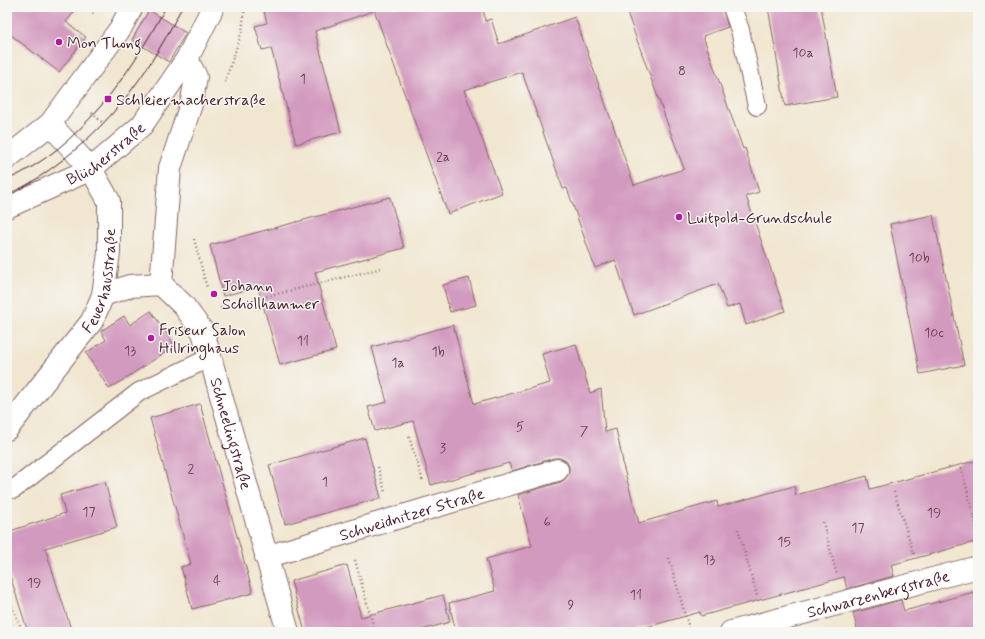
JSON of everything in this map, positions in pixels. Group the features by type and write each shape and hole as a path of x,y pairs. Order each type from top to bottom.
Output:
{"street":[{"path":"7,158 50,124 120,29 132,7"},
{"name":"Blücherstraße","path":"7,207 91,169 142,125 187,59 213,7"},
{"path":"103,295 130,286 161,284 170,168 192,101 196,77 187,59"},
{"name":"Feuerhausstraße","path":"7,429 92,321 103,295 109,253 111,207 104,190 91,169 50,124"},
{"name":"Schneelingstraße","path":"161,284 184,306 203,332 288,632"},
{"name":"Schweidnitzer Straße","path":"266,557 557,470"},
{"name":"Schwarzenbergstraße","path":"731,632 978,567"}],"lane":[{"path":"732,7 740,30 757,106"},
{"path":"14,489 139,392 211,357"}],"path":[{"path":"225,83 242,31 244,7"},
{"path":"192,233 209,294"},
{"path":"203,332 216,324 213,310 382,268"},
{"path":"410,437 431,508"},
{"path":"961,468 978,530"},
{"path":"894,492 922,582"},
{"path":"823,522 844,602"},
{"path":"738,530 765,623"},
{"path":"347,533 375,632"},
{"path":"669,558 690,632"},
{"path":"7,595 23,632"}],"building":[{"path":"7,7 78,7 66,22 86,37 59,72 7,32"},
{"path":"263,7 372,7 373,11 315,31 341,132 296,144 271,48 262,50 255,26 267,23"},
{"path":"373,7 483,7 485,21 491,19 499,44 575,17 634,185 684,169 625,7 722,7 728,27 703,36 743,149 745,148 759,192 746,196 785,311 746,325 740,304 727,308 718,284 634,315 615,260 595,268 567,188 563,189 522,72 464,90 502,193 448,214"},
{"path":"768,7 821,7 837,97 785,106"},
{"path":"149,10 186,33 169,62 132,40"},
{"path":"390,197 404,248 315,272 336,350 280,365 258,287 223,296 210,245"},
{"path":"933,215 964,365 920,374 890,224"},
{"path":"469,278 476,305 450,312 443,285"},
{"path":"151,311 175,346 109,389 86,353 106,340 101,331 124,316 130,325"},
{"path":"453,325 474,404 550,383 542,354 576,344 590,393 601,389 605,432 616,429 622,462 639,523 717,501 718,507 794,486 796,495 867,476 870,489 978,460 978,541 891,565 894,576 847,589 844,577 701,616 700,612 629,632 456,632 449,603 495,591 486,559 532,546 518,495 561,482 566,478 569,472 569,466 566,461 560,458 554,458 512,471 509,463 431,485 413,421 375,431 368,407 387,402 372,347"},
{"path":"200,404 253,593 192,609 181,567 191,564 150,418"},
{"path":"365,438 381,498 285,524 269,465"},
{"path":"105,482 117,527 45,548 72,632 28,632 7,566 7,532 65,513 60,495"},
{"path":"347,565 361,617 443,595 450,622 415,632 305,632 291,581"},
{"path":"974,592 978,609 978,632 858,632 853,613 901,600 904,611"}],"tram line":[{"path":"7,180 33,166 57,149 80,129 119,83 152,33 166,7"},
{"path":"7,197 37,179 64,159 110,116 130,92 148,66 166,38 182,7"}],"place":[{"name":"Mon Thong","path":"59,42"},
{"name":"Schleiermacherstraße","path":"108,99"},
{"name":"Luitpold-Grundschule","path":"679,217"},
{"name":"Johann Schöllhammer","path":"214,294"},
{"name":"Friseur Salon Hillringhaus","path":"151,338"}]}
